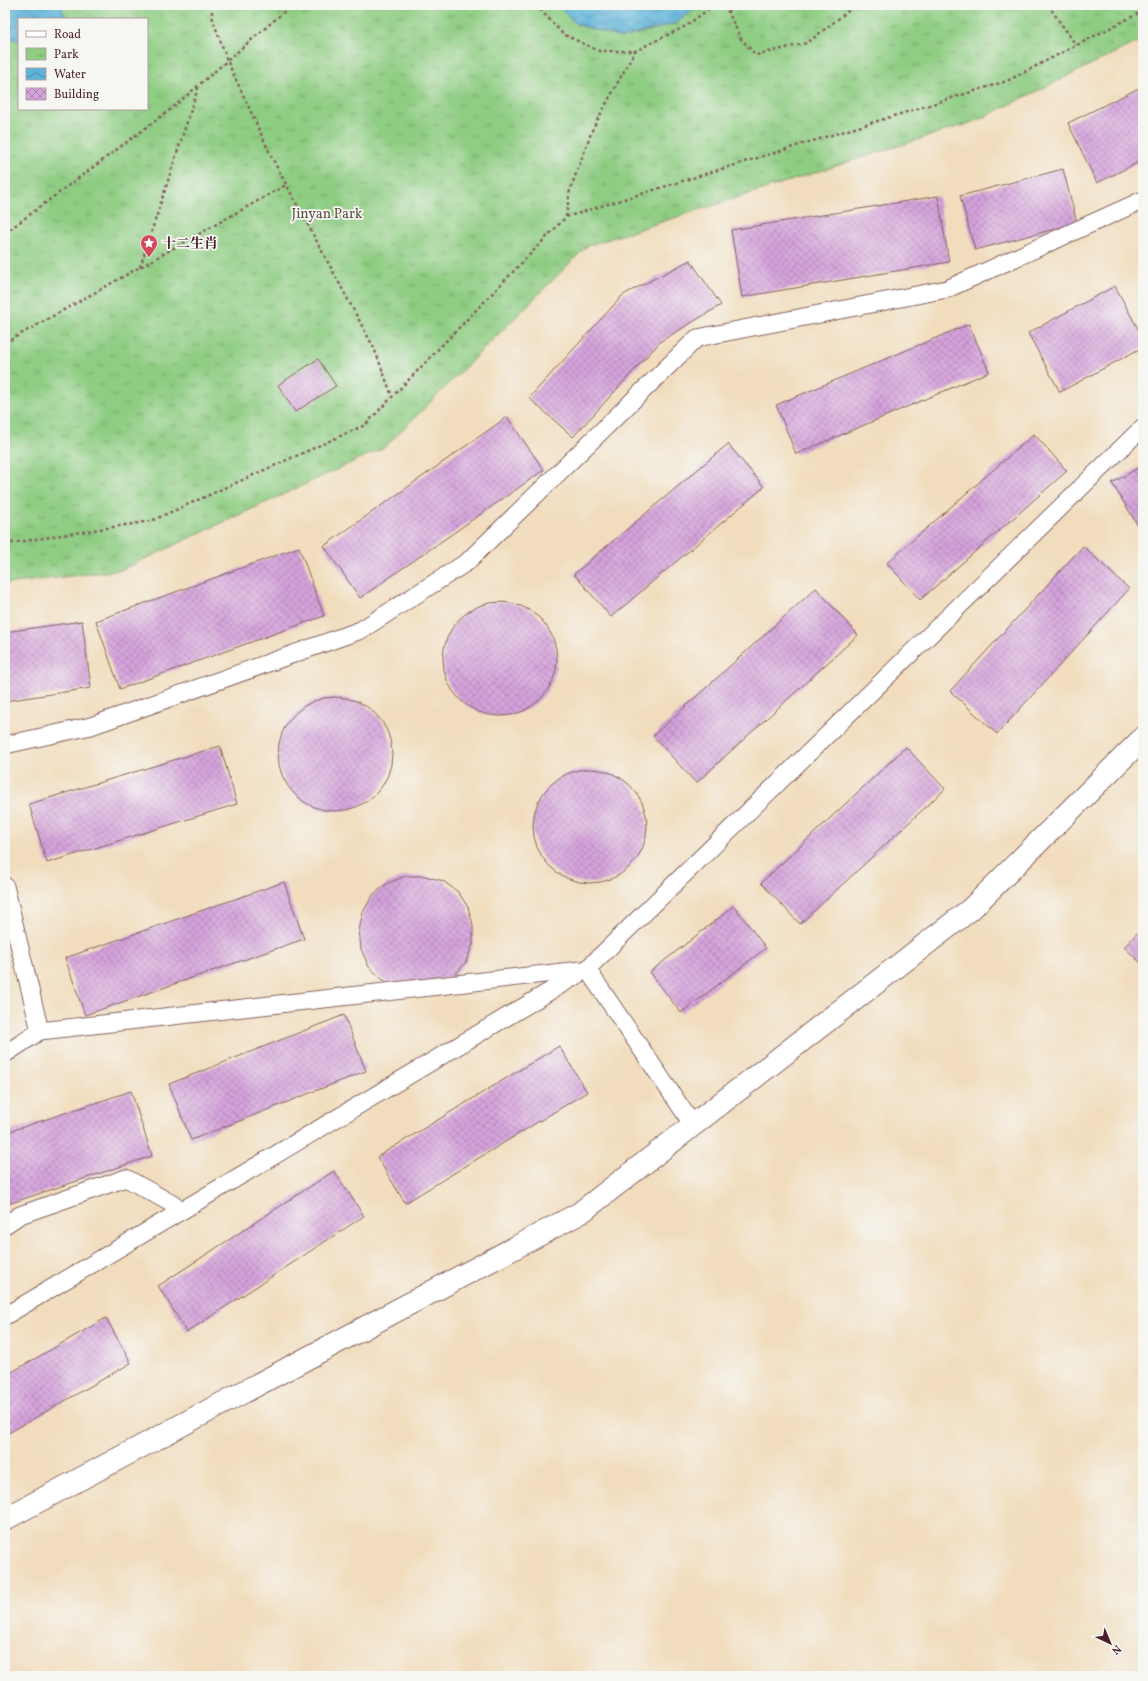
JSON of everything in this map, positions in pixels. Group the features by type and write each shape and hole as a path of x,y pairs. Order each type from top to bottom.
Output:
{"street":[{"path":"5,1519 580,1213 971,909 1143,738"}],"lane":[{"path":"5,745 91,726 361,630 467,562 697,338 947,289 1143,200"},
{"path":"5,1316 586,969 1143,427"},
{"path":"5,886 40,1031"},
{"path":"5,1054 40,1031 586,969"},
{"path":"586,969 693,1125"},
{"path":"5,1225 20,1215 126,1178 183,1210"}],"path":[{"path":"211,5 213,20 227,60 272,158 374,348 392,396"},
{"path":"5,233 171,109 292,5"},
{"path":"536,5 563,34 599,51 635,51 686,26 714,5"},
{"path":"725,5 741,39 756,55 807,43 856,5"},
{"path":"1048,5 1076,46"},
{"path":"5,544 151,521 365,425 566,217 1007,81 1143,11"},
{"path":"566,217 570,190 592,128 635,51"},
{"path":"140,267 200,84"},
{"path":"5,344 286,185"}],"green space":[{"name":"Jinyan Park","path":"5,5 1143,5 1143,39 976,121 587,246 385,447 121,570 5,584"}],"water":[{"path":"5,5 62,5 64,18 18,18 18,41 10,38 5,43"},
{"path":"558,5 601,5 623,10 638,5 699,5 676,23 622,38 576,24"}],"building":[{"path":"1143,86 1143,160 1097,183 1068,123"},
{"path":"1063,169 1077,223 975,250 960,196"},
{"path":"938,196 949,262 742,297 731,230"},
{"path":"690,260 721,305 661,341 573,437 529,398 623,295"},
{"path":"1115,286 1143,338 1143,347 1060,392 1028,333"},
{"path":"969,324 989,372 796,454 776,405"},
{"path":"318,359 336,386 295,412 278,385"},
{"path":"507,417 544,470 360,598 324,546"},
{"path":"1034,434 1067,471 920,600 887,563"},
{"path":"728,444 764,487 611,617 574,574"},
{"path":"1143,465 1143,534 1112,483"},
{"path":"1083,546 1129,589 997,734 950,691"},
{"path":"299,547 324,616 120,689 96,621"},
{"path":"816,588 858,635 696,783 653,736"},
{"path":"500,602 522,606 532,611 548,627 553,637 557,659 553,681 548,691 532,707 522,712 500,716 478,712 468,707 452,691 447,681 443,659 447,637 452,627 468,611 478,606"},
{"path":"82,621 91,688 5,701 5,632"},
{"path":"335,697 357,701 367,706 383,722 388,732 392,754 388,776 383,786 367,802 357,807 335,811 313,807 303,802 287,786 282,776 278,754 282,732 287,722 303,706 313,701"},
{"path":"220,746 237,804 47,863 29,804"},
{"path":"906,747 945,789 800,924 761,883"},
{"path":"590,769 612,773 622,778 638,794 643,804 647,826 643,848 638,858 622,874 612,879 590,883 568,879 558,874 542,858 537,848 533,826 537,804 542,794 558,778 568,773"},
{"path":"406,876 425,876 443,881 458,892 468,907 473,925 473,944 466,962 454,976 400,988 383,980 369,967 361,949 359,930 363,912 373,895 388,883"},
{"path":"284,882 304,939 85,1015 65,958"},
{"path":"734,906 766,948 681,1013 650,972"},
{"path":"1143,927 1143,965 1124,947"},
{"path":"344,1015 366,1071 191,1140 169,1084"},
{"path":"559,1046 587,1092 405,1203 377,1157"},
{"path":"131,1091 152,1156 5,1205 5,1133"},
{"path":"334,1171 364,1216 187,1332 158,1286"},
{"path":"106,1318 131,1363 5,1435 5,1376"}],"place":[{"name":"十二生肖","path":"149,258"}]}
